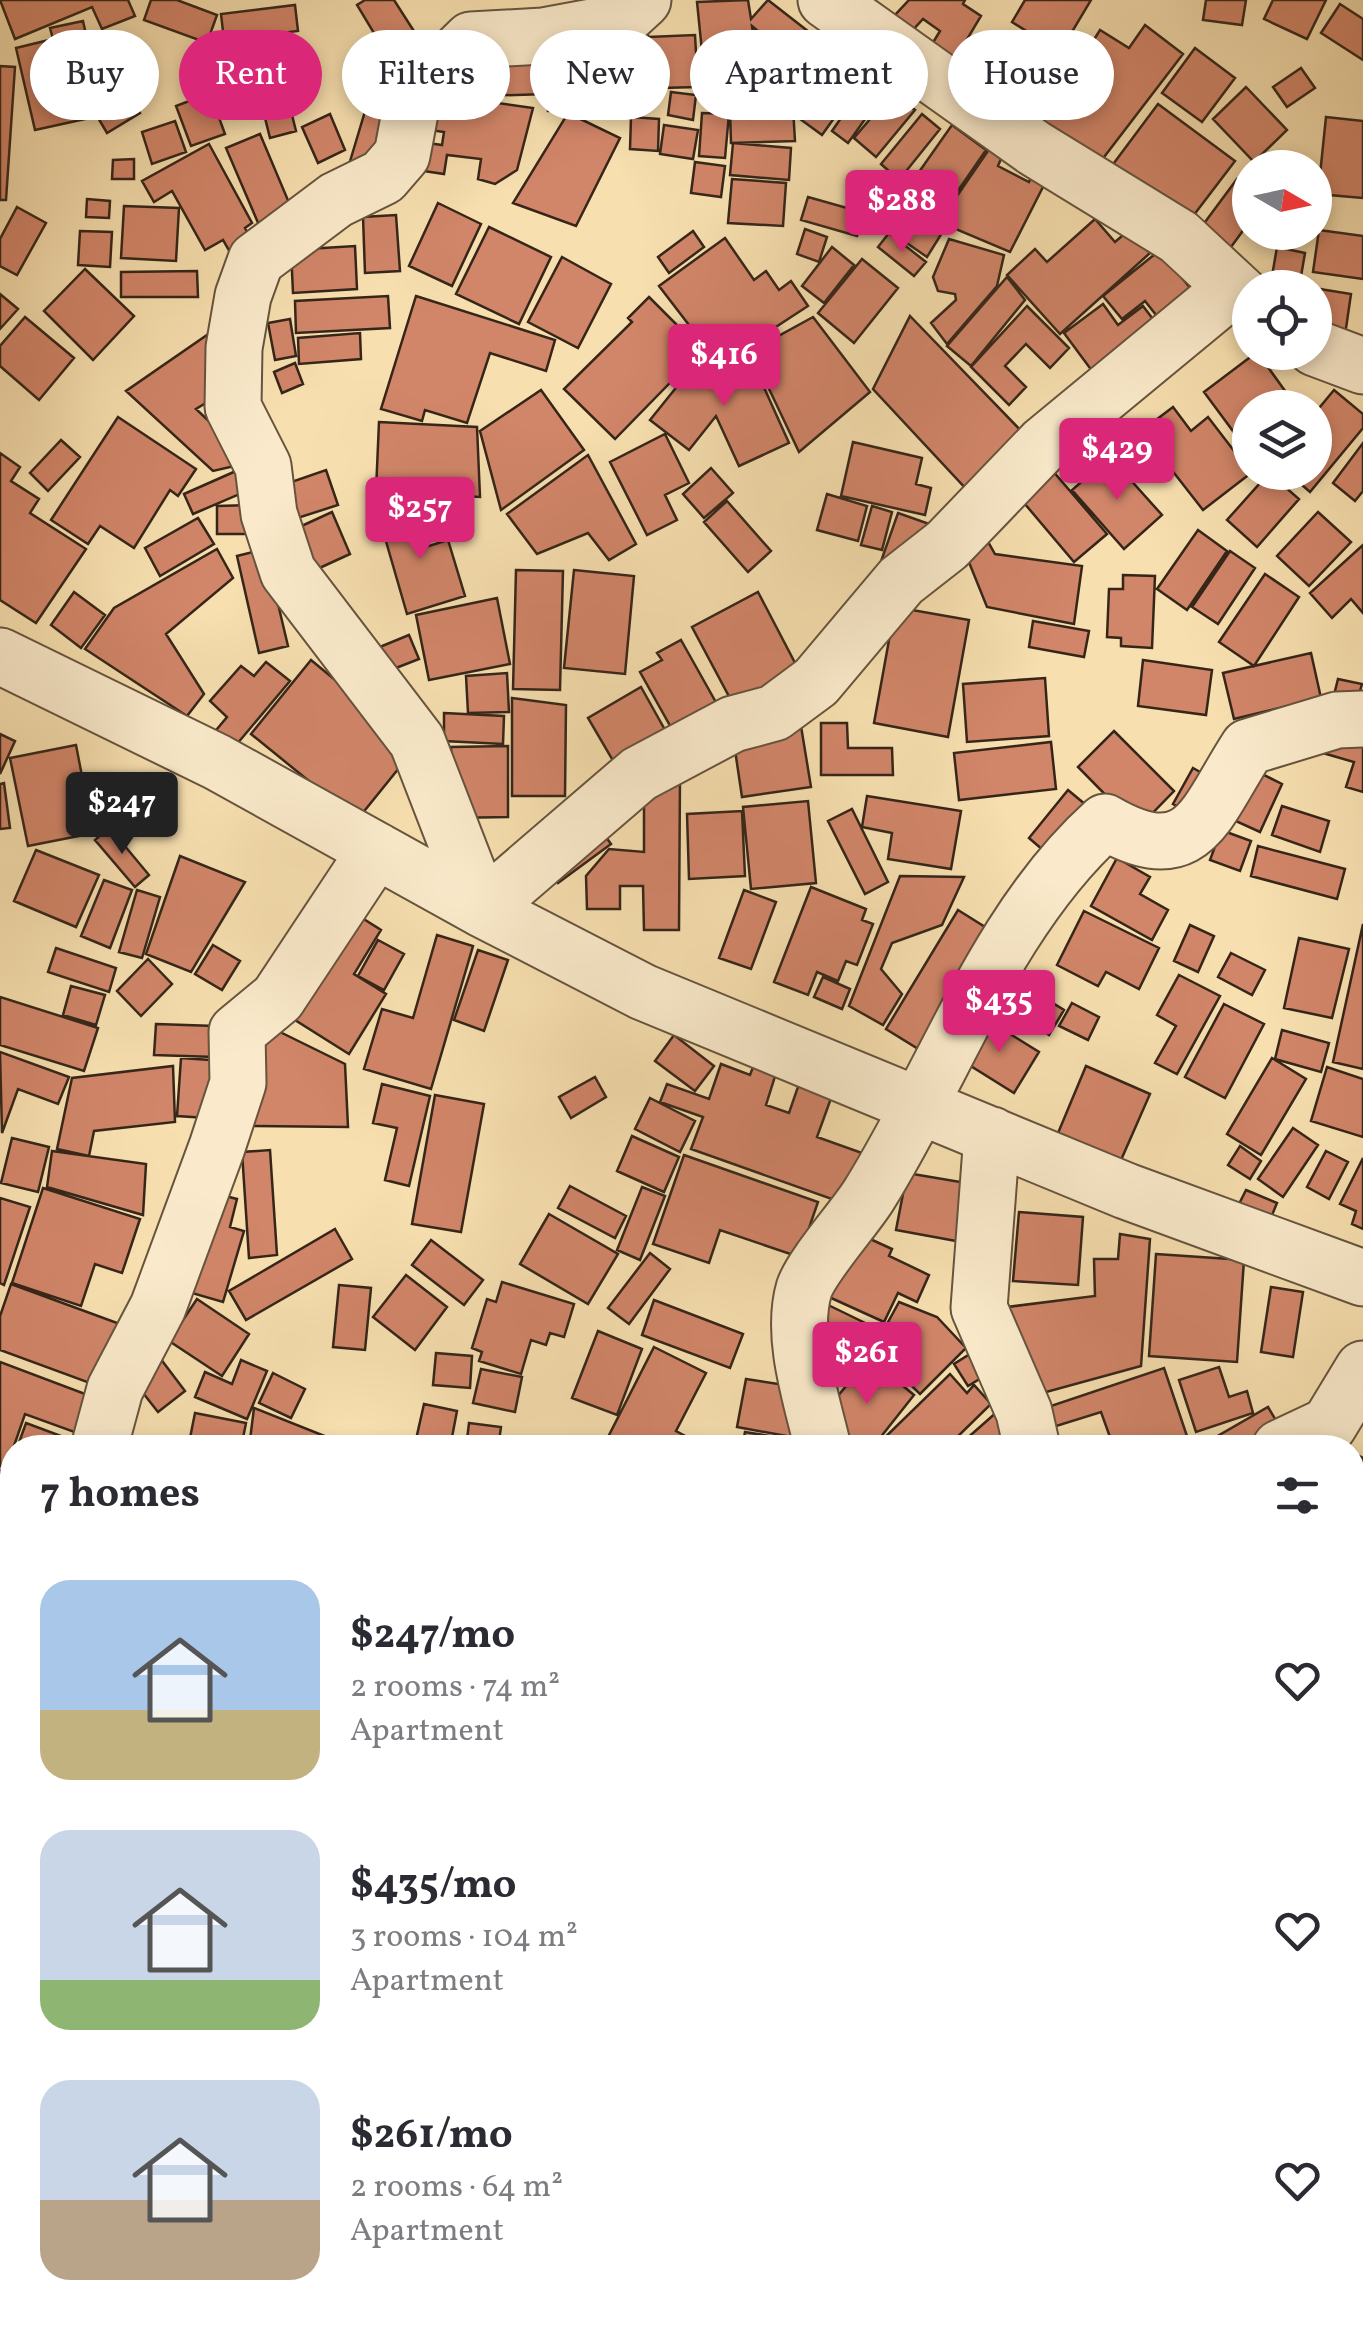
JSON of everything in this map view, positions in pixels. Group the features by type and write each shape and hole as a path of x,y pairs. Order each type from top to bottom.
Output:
{"street":[{"path":"482,909 417,741 288,572 269,514 263,466 233,407 234,348 243,296 256,260 336,200 383,177 402,155 413,97 471,40 543,36 619,22 642,0"},
{"path":"826,0 1034,148 1179,237 1232,287"},
{"path":"482,909 639,774 734,724 774,713 816,682 901,582 947,545 1044,444 1232,303"},
{"path":"1332,354 1363,366"},
{"path":"0,656 217,762 482,909 644,992 1126,1191 1363,1278"},
{"path":"820,1435 802,1340 804,1288 868,1196 1011,938 1055,875 1106,822 1138,840 1166,844 1186,836 1212,807 1248,747 1337,720 1363,720"},
{"path":"103,1435 115,1389 158,1306 238,1084 237,1032 278,998 376,850"},
{"path":"992,1134 979,1308 1024,1412 1029,1435"},
{"path":"1307,1435 1329,1424 1363,1369"}],"building":[{"path":"0,0 128,0 135,16 102,29 92,7 15,39"},
{"path":"151,0 177,0 217,15 212,30 179,33 144,20"},
{"path":"365,0 394,0 413,30 372,30 357,5"},
{"path":"748,0 751,19 768,0 806,30 757,30 752,26 753,30 700,30 697,2"},
{"path":"909,0 965,0 963,4 981,16 973,30 948,30 947,73 928,62 928,51 940,31 923,19 911,30 895,15"},
{"path":"1025,0 1091,0 1073,30 1025,30 1012,22"},
{"path":"1206,0 1246,0 1242,25 1203,20"},
{"path":"1273,0 1326,0 1307,39 1264,19"},
{"path":"1340,4 1363,19 1363,60 1321,33"},
{"path":"295,5 298,30 223,30 221,14"},
{"path":"83,21 85,30 51,30"},
{"path":"1145,25 1183,54 1101,161 1041,120 1114,120 1114,39 1129,48"},
{"path":"690,35 690,87 670,88 670,36"},
{"path":"30,45 30,108 16,48"},
{"path":"510,46 530,46 530,95 510,95"},
{"path":"1195,48 1235,78 1202,122 1162,93"},
{"path":"0,66 15,67 6,200 0,200"},
{"path":"1301,68 1315,88 1287,107 1273,87"},
{"path":"1246,87 1287,130 1266,150 1243,150 1213,119"},
{"path":"671,92 690,94 690,119 670,115"},
{"path":"1158,104 1232,159 1232,165 1187,224 1111,167"},
{"path":"510,105 530,108 517,170 495,184 478,179 481,159 447,155 444,174 410,169 414,141 442,145 444,132 416,128 417,120 510,120"},
{"path":"330,114 345,150 318,163 302,127"},
{"path":"1326,117 1363,121 1363,198 1332,195 1332,150 1323,150"},
{"path":"928,119 940,129 899,180 881,164 917,120"},
{"path":"33,120 80,120 35,130"},
{"path":"99,120 128,120 107,133"},
{"path":"181,120 220,120 225,134 191,146"},
{"path":"266,120 293,120 296,131 270,138"},
{"path":"362,120 394,120 378,176 348,168"},
{"path":"564,120 583,120 620,138 576,226 513,203"},
{"path":"631,120 659,120 658,151 630,149"},
{"path":"702,120 728,120 725,158 699,156"},
{"path":"730,120 794,120 795,141 731,143"},
{"path":"801,120 833,120 822,135"},
{"path":"840,120 864,120 848,143 832,131"},
{"path":"869,120 907,120 876,157 854,138"},
{"path":"175,121 186,152 152,164 142,132"},
{"path":"664,125 698,130 693,159 660,154"},
{"path":"952,125 986,150 935,224 900,199"},
{"path":"260,134 298,224 265,239 226,148"},
{"path":"733,143 791,148 789,180 730,175"},
{"path":"209,144 252,223 245,228 256,249 235,261 223,240 205,250 172,191 154,202 142,181"},
{"path":"990,148 1003,154 998,166 1029,182 1034,170 1048,177 1010,252 939,222"},
{"path":"134,159 134,179 112,179 113,160"},
{"path":"695,162 725,166 721,197 691,193"},
{"path":"732,179 786,183 783,226 728,223"},
{"path":"1232,186 1232,246 1220,262 1191,241"},
{"path":"808,197 865,213 857,236 801,220"},
{"path":"87,199 110,201 109,218 86,217"},
{"path":"893,199 910,214 893,234 875,218"},
{"path":"438,203 481,224 452,286 409,266"},
{"path":"124,206 179,208 176,261 121,258"},
{"path":"17,207 46,223 17,275 0,266 0,239"},
{"path":"396,215 400,271 365,273 363,217"},
{"path":"916,216 942,233 927,257 901,239"},
{"path":"1095,219 1115,242 1129,230 1150,253 1060,334 1007,275 1035,249 1047,262"},
{"path":"489,227 551,257 519,324 456,294"},
{"path":"805,229 827,237 819,262 797,254"},
{"path":"80,231 112,232 110,267 78,265"},
{"path":"693,231 704,247 669,273 658,257"},
{"path":"1332,232 1363,236 1363,279 1332,275 1332,270 1313,270 1316,250 1332,250"},
{"path":"889,233 926,262 914,276 878,247"},
{"path":"725,238 754,280 766,271 779,290 791,281 808,306 719,364 659,286"},
{"path":"949,239 1004,255 997,286 947,344 931,323 956,300 955,294 938,291 933,277"},
{"path":"355,246 357,289 293,293 291,250"},
{"path":"832,247 854,265 824,303 802,286"},
{"path":"1160,250 1198,298 1164,325 1145,301 1122,319 1103,296"},
{"path":"1276,250 1305,253 1302,270 1273,270"},
{"path":"562,257 611,284 578,348 528,322"},
{"path":"862,259 898,288 854,343 818,313"},
{"path":"85,269 134,316 93,360 44,311"},
{"path":"197,271 198,297 121,297 121,272"},
{"path":"1007,277 1025,300 971,366 947,346"},
{"path":"1332,291 1351,294 1344,342 1332,334"},
{"path":"0,294 18,309 0,329"},
{"path":"388,296 390,328 296,333 295,301"},
{"path":"416,296 555,340 546,371 490,353 467,423 425,410 422,421 381,409"},
{"path":"649,297 702,350 615,439 564,389 632,322 628,318"},
{"path":"1103,304 1118,325 1143,306 1165,335 1101,383 1064,333"},
{"path":"1027,306 1069,348 1050,368 1026,344 1005,366 1026,387 1009,405 971,367"},
{"path":"910,316 1030,440 969,492 873,389"},
{"path":"25,317 74,358 39,400 0,366 0,346"},
{"path":"813,317 870,392 799,452 751,351"},
{"path":"290,319 296,356 275,360 268,323"},
{"path":"360,333 361,359 299,364 298,338"},
{"path":"207,335 227,390 196,409 252,462 213,471 126,391"},
{"path":"748,352 789,443 739,466 716,416 689,450 650,420 704,353 716,369"},
{"path":"295,363 303,384 282,393 274,372"},
{"path":"1233,370 1270,370 1284,390 1232,390 1232,430 1204,392"},
{"path":"541,390 584,450 501,510 480,431"},
{"path":"1334,390 1363,414 1363,428 1332,465"},
{"path":"1173,407 1191,431 1208,417 1232,448 1232,488 1203,510 1160,455 1170,447 1152,423"},
{"path":"118,417 196,469 178,496 170,490 134,548 100,526 88,544 51,520"},
{"path":"379,422 477,427 480,497 376,491"},
{"path":"665,434 689,483 665,495 677,520 647,535 610,462"},
{"path":"61,440 80,457 48,491 30,473"},
{"path":"853,442 922,458 916,484 931,488 925,515 841,496"},
{"path":"1363,443 1363,491 1355,501 1333,483"},
{"path":"0,453 20,467 11,481 39,499 30,513 86,549 36,623 0,600"},
{"path":"588,455 636,544 609,560 588,533 537,554 507,514"},
{"path":"1110,457 1162,515 1124,549 1072,490"},
{"path":"254,463 263,484 193,514 184,494"},
{"path":"711,468 733,493 704,518 683,494"},
{"path":"326,470 338,505 282,523 271,489"},
{"path":"1052,470 1107,534 1074,562 1019,497"},
{"path":"1254,490 1289,490 1299,499 1257,547 1227,520"},
{"path":"398,494 402,504 384,512 376,495"},
{"path":"827,494 867,506 858,541 817,530"},
{"path":"727,501 771,551 748,572 704,522"},
{"path":"252,505 253,534 217,534 217,506"},
{"path":"417,506 429,546 448,540 465,596 407,614 379,517"},
{"path":"872,506 892,512 882,550 861,545"},
{"path":"332,512 350,554 313,571 295,529"},
{"path":"1318,512 1351,542 1309,586 1277,556"},
{"path":"898,513 938,527 879,567"},
{"path":"198,518 214,544 160,576 145,548"},
{"path":"1198,530 1227,551 1187,610 1157,589"},
{"path":"982,531 995,554 1082,566 1074,624 987,607 962,545"},
{"path":"1363,545 1363,613 1351,599 1332,618 1310,593"},
{"path":"217,549 233,578 166,634 204,694 187,716 85,649 114,608"},
{"path":"265,549 288,646 259,653 237,556"},
{"path":"1230,551 1255,568 1218,624 1192,607"},
{"path":"516,570 563,571 560,690 513,689"},
{"path":"574,570 634,576 625,674 564,668"},
{"path":"1265,574 1299,597 1254,666 1219,642"},
{"path":"1123,575 1155,576 1152,648 1121,646 1121,638 1107,637 1109,589 1123,589"},
{"path":"74,592 105,615 81,648 51,625"},
{"path":"758,592 805,682 740,717 692,627"},
{"path":"497,598 510,664 429,680 416,615"},
{"path":"895,607 969,620 948,737 874,723"},
{"path":"1033,621 1089,631 1084,657 1029,647"},
{"path":"409,635 419,659 378,675 370,651"},
{"path":"681,640 727,722 682,747 640,672 662,660 657,653"},
{"path":"1311,653 1321,698 1234,719 1223,673"},
{"path":"311,660 416,747 357,820 251,734"},
{"path":"1143,660 1212,670 1206,715 1138,706"},
{"path":"266,662 290,681 231,751 212,735 227,717 210,701 241,666 254,676"},
{"path":"507,673 509,712 468,713 466,676"},
{"path":"1045,678 1049,736 967,742 963,684"},
{"path":"1338,679 1362,684 1357,701 1334,695"},
{"path":"641,687 674,746 622,776 588,718"},
{"path":"512,698 566,705 565,796 512,796"},
{"path":"444,713 504,716 503,744 444,741"},
{"path":"800,720 811,787 742,797 732,730"},
{"path":"821,723 847,723 848,748 892,748 893,775 821,775"},
{"path":"1114,731 1174,791 1138,828 1078,767"},
{"path":"0,734 15,741 0,774"},
{"path":"1363,738 1363,792 1346,787 1354,762 1323,753"},
{"path":"1051,742 1056,789 959,800 954,753"},
{"path":"76,745 87,802 92,801 99,832 28,846 10,758"},
{"path":"508,746 508,817 451,818 451,747"},
{"path":"1193,768 1216,781 1196,817 1173,804"},
{"path":"1252,769 1282,784 1260,832 1229,818"},
{"path":"644,776 680,776 679,930 644,930 643,886 620,886 620,909 587,909 586,876 609,849 644,852"},
{"path":"4,783 10,828 0,829 0,784"},
{"path":"1068,790 1098,815 1058,863 1029,838"},
{"path":"867,796 961,811 951,869 888,859 892,833 862,827"},
{"path":"808,801 816,883 751,889 743,807"},
{"path":"1282,806 1329,821 1320,852 1272,835"},
{"path":"852,809 888,882 865,894 828,821"},
{"path":"742,811 745,876 689,879 687,814"},
{"path":"595,822 611,844 558,883 542,861"},
{"path":"109,827 149,875 135,887 95,840"},
{"path":"1221,830 1251,841 1240,871 1210,860"},
{"path":"1258,846 1345,869 1337,899 1251,876"},
{"path":"36,850 99,875 76,927 14,901"},
{"path":"180,856 245,882 191,972 146,954"},
{"path":"1117,858 1150,877 1140,894 1168,910 1152,940 1091,906"},
{"path":"900,876 964,877 942,925 892,943 881,969 902,994 883,1025 849,1006"},
{"path":"104,880 132,890 110,948 81,936"},
{"path":"811,887 866,909 862,920 873,924 857,965 846,961 838,981 817,972 808,995 774,982"},
{"path":"137,890 160,897 142,958 119,952"},
{"path":"744,890 776,902 751,969 719,958"},
{"path":"958,910 1001,937 928,1055 886,1029"},
{"path":"351,911 381,930 354,974 386,994 349,1054 287,1015"},
{"path":"1084,911 1159,948 1139,989 1106,972 1098,986 1057,965"},
{"path":"1363,924 1363,1069 1333,1062"},
{"path":"1190,925 1214,936 1198,972 1174,961"},
{"path":"437,935 473,946 431,1089 364,1069 382,1009 413,1018"},
{"path":"1299,938 1349,949 1332,1018 1284,1008"},
{"path":"378,940 404,954 384,990 358,976"},
{"path":"213,945 240,961 222,990 195,974"},
{"path":"56,948 116,968 109,992 48,972"},
{"path":"478,950 508,960 484,1031 454,1020"},
{"path":"1231,953 1265,970 1252,995 1218,977"},
{"path":"148,959 172,984 141,1016 117,991"},
{"path":"1004,973 1064,1010 1049,1035 989,997"},
{"path":"1179,975 1220,996 1177,1074 1155,1063 1176,1026 1157,1015"},
{"path":"823,977 850,989 842,1009 814,997"},
{"path":"71,986 105,995 96,1025 63,1015"},
{"path":"0,997 98,1028 84,1071 0,1045"},
{"path":"1072,1003 1099,1017 1088,1040 1059,1026"},
{"path":"1224,1004 1264,1024 1225,1098 1185,1077"},
{"path":"983,1017 1039,1052 1014,1093 958,1058"},
{"path":"156,1024 215,1026 215,1057 154,1055"},
{"path":"1282,1030 1329,1043 1321,1072 1275,1059"},
{"path":"278,1031 345,1064 348,1127 245,1126 246,1034"},
{"path":"674,1035 714,1066 695,1091 655,1061"},
{"path":"0,1052 69,1077 58,1104 18,1089 2,1133"},
{"path":"181,1058 225,1061 222,1119 177,1116"},
{"path":"1272,1058 1306,1079 1261,1155 1227,1134"},
{"path":"755,1062 777,1070 766,1105 789,1113 801,1078 834,1090 817,1137 862,1153 843,1203 691,1149 703,1117 660,1102 667,1084 709,1099 721,1064 750,1075"},
{"path":"173,1066 175,1122 94,1131 89,1156 57,1149 72,1078"},
{"path":"1086,1066 1150,1094 1121,1160 1058,1133"},
{"path":"1327,1067 1363,1079 1363,1137 1311,1121"},
{"path":"595,1077 606,1097 571,1118 559,1097"},
{"path":"382,1084 430,1096 409,1186 385,1180 397,1128 373,1123"},
{"path":"435,1095 484,1104 461,1232 412,1224"},
{"path":"650,1098 695,1121 680,1152 635,1129"},
{"path":"1293,1128 1318,1145 1283,1197 1258,1179"},
{"path":"632,1136 679,1157 664,1192 617,1171"},
{"path":"12,1138 49,1147 38,1192 1,1183"},
{"path":"1240,1146 1261,1161 1250,1179 1228,1165"},
{"path":"270,1150 277,1255 249,1258 242,1152"},
{"path":"52,1151 146,1164 143,1215 47,1187"},
{"path":"1326,1151 1348,1162 1329,1199 1307,1187"},
{"path":"684,1155 818,1202 799,1257 720,1230 709,1263 653,1244"},
{"path":"1363,1158 1363,1229 1352,1224 1356,1211 1340,1204"},
{"path":"907,1173 978,1185 967,1243 896,1230"},
{"path":"570,1186 626,1216 615,1238 558,1208"},
{"path":"642,1187 665,1196 640,1260 617,1250"},
{"path":"43,1188 140,1219 122,1273 95,1264 81,1306 12,1283"},
{"path":"1246,1190 1277,1203 1270,1220 1238,1206"},
{"path":"205,1191 237,1199 230,1227 244,1231 223,1302 178,1289"},
{"path":"0,1198 30,1207 4,1285 0,1283"},
{"path":"1019,1212 1083,1217 1078,1285 1013,1281"},
{"path":"549,1214 618,1254 588,1304 520,1264"},
{"path":"335,1229 352,1259 246,1320 229,1291"},
{"path":"857,1233 892,1249 889,1256 929,1275 917,1302 898,1293 884,1322 829,1297"},
{"path":"1120,1234 1150,1239 1141,1366 1028,1397 999,1308 1095,1296 1094,1259 1118,1259"},
{"path":"431,1240 483,1280 464,1305 412,1265"},
{"path":"650,1253 670,1269 629,1324 608,1308"},
{"path":"1156,1254 1244,1260 1237,1362 1149,1356"},
{"path":"406,1275 447,1307 415,1350 373,1317"},
{"path":"502,1282 574,1304 564,1337 550,1333 546,1345 531,1340 521,1374 479,1361 482,1352 472,1348 487,1299 496,1302"},
{"path":"11,1284 128,1327 106,1389 0,1350 0,1316"},
{"path":"339,1285 371,1288 365,1350 333,1347"},
{"path":"1271,1287 1303,1292 1293,1357 1261,1352"},
{"path":"197,1299 249,1334 222,1376 169,1341"},
{"path":"654,1300 743,1334 730,1368 642,1335"},
{"path":"820,1301 900,1340 887,1366 807,1328"},
{"path":"899,1302 937,1317 966,1348 920,1394 890,1365 908,1346 887,1324"},
{"path":"598,1331 642,1349 617,1415 572,1398"},
{"path":"654,1347 706,1373 676,1431 683,1435 609,1435"},
{"path":"978,1349 991,1372 968,1386 954,1364"},
{"path":"436,1353 472,1356 470,1388 433,1385"},
{"path":"160,1358 185,1391 158,1412 132,1379"},
{"path":"869,1358 914,1395 882,1435 838,1435 819,1419"},
{"path":"241,1360 267,1371 247,1419 195,1397 205,1372 232,1384"},
{"path":"0,1362 101,1400 89,1435 25,1414 18,1435 0,1435"},
{"path":"1219,1367 1229,1397 1247,1391 1253,1413 1196,1432 1179,1380"},
{"path":"1164,1368 1187,1435 1109,1435 1101,1412 1037,1432 1030,1413"},
{"path":"481,1369 522,1377 515,1412 473,1403"},
{"path":"273,1373 305,1389 291,1418 259,1403"},
{"path":"950,1374 967,1393 974,1385 991,1404 959,1435 887,1435"},
{"path":"746,1379 804,1388 797,1435 737,1427"},
{"path":"424,1404 457,1411 452,1435 417,1435"},
{"path":"1268,1407 1283,1432 1278,1435 1219,1435"},
{"path":"254,1408 322,1435 251,1435"},
{"path":"998,1411 1013,1435 971,1435"},
{"path":"195,1413 246,1423 244,1435 191,1435"},
{"path":"26,1423 58,1435 22,1435"},
{"path":"469,1423 501,1427 500,1435 468,1435"}]}
